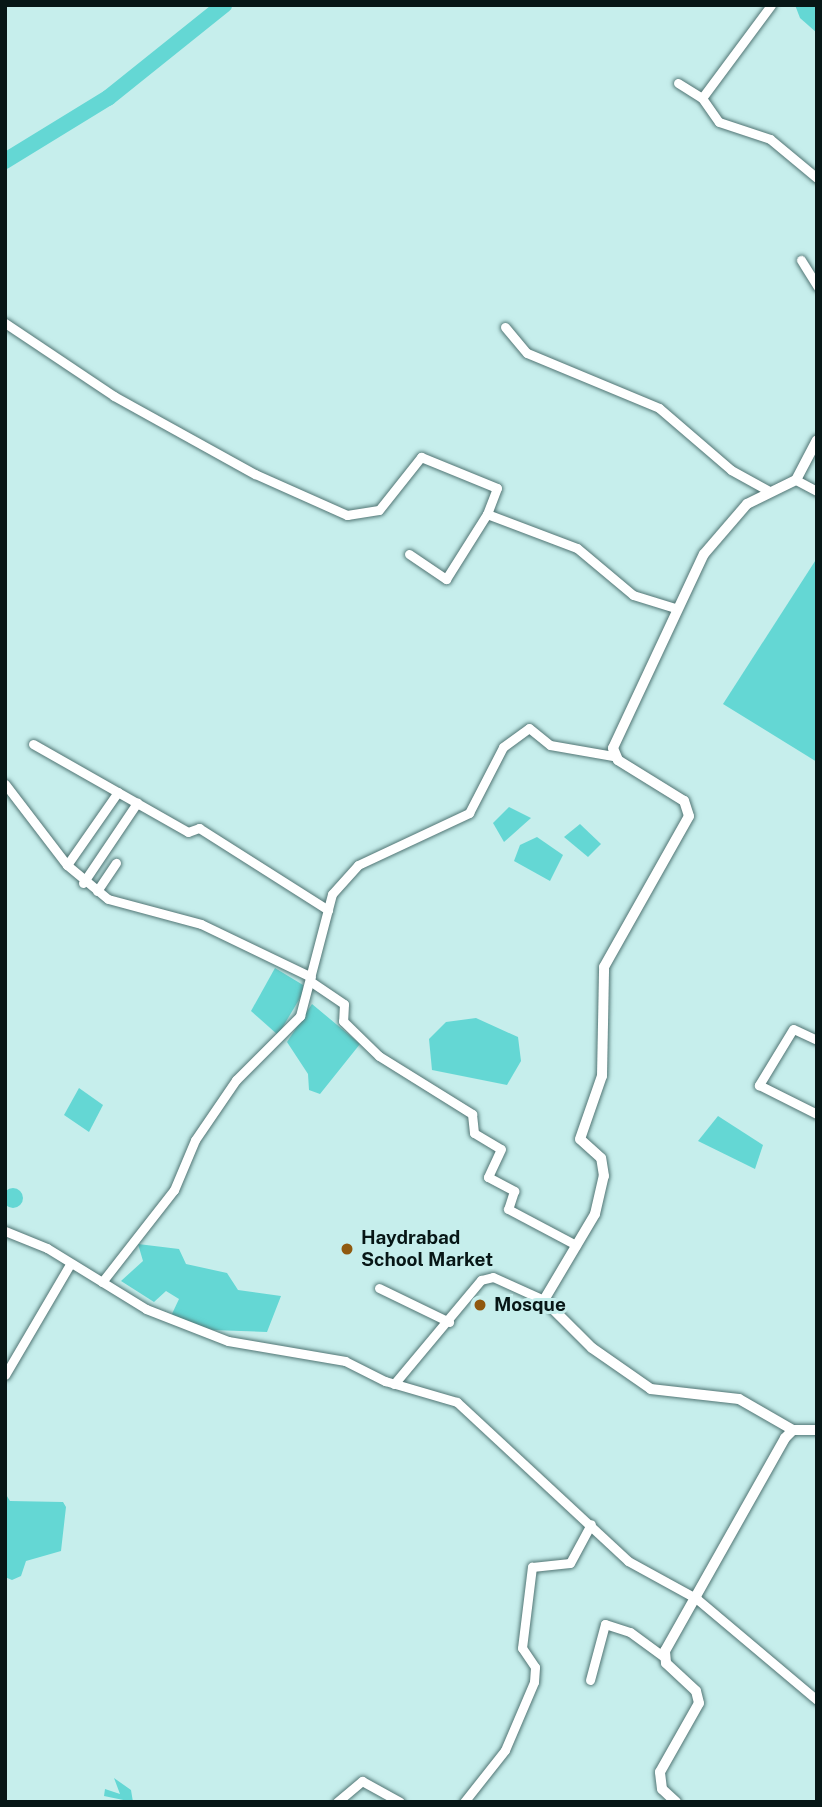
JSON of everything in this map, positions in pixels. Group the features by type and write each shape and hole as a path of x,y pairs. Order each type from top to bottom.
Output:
{"street":[{"path":"702,98 771,5"},
{"path":"678,83 702,98 719,122 770,139 817,178"},
{"path":"801,260 817,286"},
{"path":"5,323 114,396 255,474 347,515 379,510 421,457 498,488 487,514 446,579 409,554"},
{"path":"505,327 527,353 659,408 731,470 769,491"},
{"path":"613,756 675,607 704,554 747,504 796,480 817,440"},
{"path":"796,480 817,491"},
{"path":"487,514 577,548 633,596 675,607"},
{"path":"102,1282 174,1191 195,1140 236,1080 300,1016 332,894 358,865 470,813 503,747 528,728 550,745 613,756 684,801 689,816 604,967 602,1076 580,1139 605,1165 604,1176 595,1214 544,1300"},
{"path":"33,744 188,832 199,828 328,910"},
{"path":"5,783 83,883 97,891 201,924 310,979 344,1004 343,1021 379,1055 472,1114 474,1133 501,1149 488,1177 514,1191 508,1209 576,1245"},
{"path":"67,865 118,792"},
{"path":"83,883 137,803"},
{"path":"97,891 116,863"},
{"path":"817,1040 793,1029 759,1085 817,1114"},
{"path":"5,1231 70,1264 146,1309 228,1341 345,1361 394,1384 457,1402 628,1561 697,1599 817,1700"},
{"path":"5,1375 70,1264"},
{"path":"394,1384 486,1278 544,1300 592,1348 651,1390 739,1399 793,1430 817,1430"},
{"path":"379,1288 449,1322"},
{"path":"664,1657 793,1430"},
{"path":"464,1802 505,1750 534,1682 535,1667 522,1648 532,1567 570,1563 591,1524"},
{"path":"590,1680 605,1624 630,1632 664,1657 696,1691 699,1703 660,1772 662,1789 676,1802"},
{"path":"337,1802 362,1781 400,1802"}],"water":[{"path":"795,5 817,5 817,33 800,18"},
{"path":"817,558 817,762 723,704"},
{"path":"509,807 531,818 504,842 493,823"},
{"path":"580,824 601,844 588,857 564,837"},
{"path":"537,837 563,855 550,881 514,861 520,845"},
{"path":"275,968 303,985 303,993 278,1035 251,1011"},
{"path":"312,1004 360,1044 320,1094 309,1090 308,1074 287,1042"},
{"path":"476,1018 518,1037 521,1061 507,1085 432,1070 429,1039 446,1022"},
{"path":"79,1088 103,1105 89,1132 64,1115"},
{"path":"718,1116 763,1145 755,1169 698,1141"},
{"path":"9,1188 17,1188 23,1198 17,1208 9,1208 3,1202 3,1194"},
{"path":"138,1244 179,1249 186,1264 227,1273 238,1290 281,1296 267,1332 212,1330 171,1316 179,1299 166,1291 154,1302 121,1281 143,1261"},
{"path":"5,1493 10,1501 63,1502 66,1507 61,1551 26,1561 21,1576 12,1580 5,1577"},
{"path":"114,1778 131,1790 133,1802 104,1796 105,1789 120,1794"}],"waterway":[{"path":"5,161 108,98 224,5"}],"place":[{"name":"Haydrabad School Market","path":"347,1249"},
{"name":"Mosque","path":"480,1305"}]}
